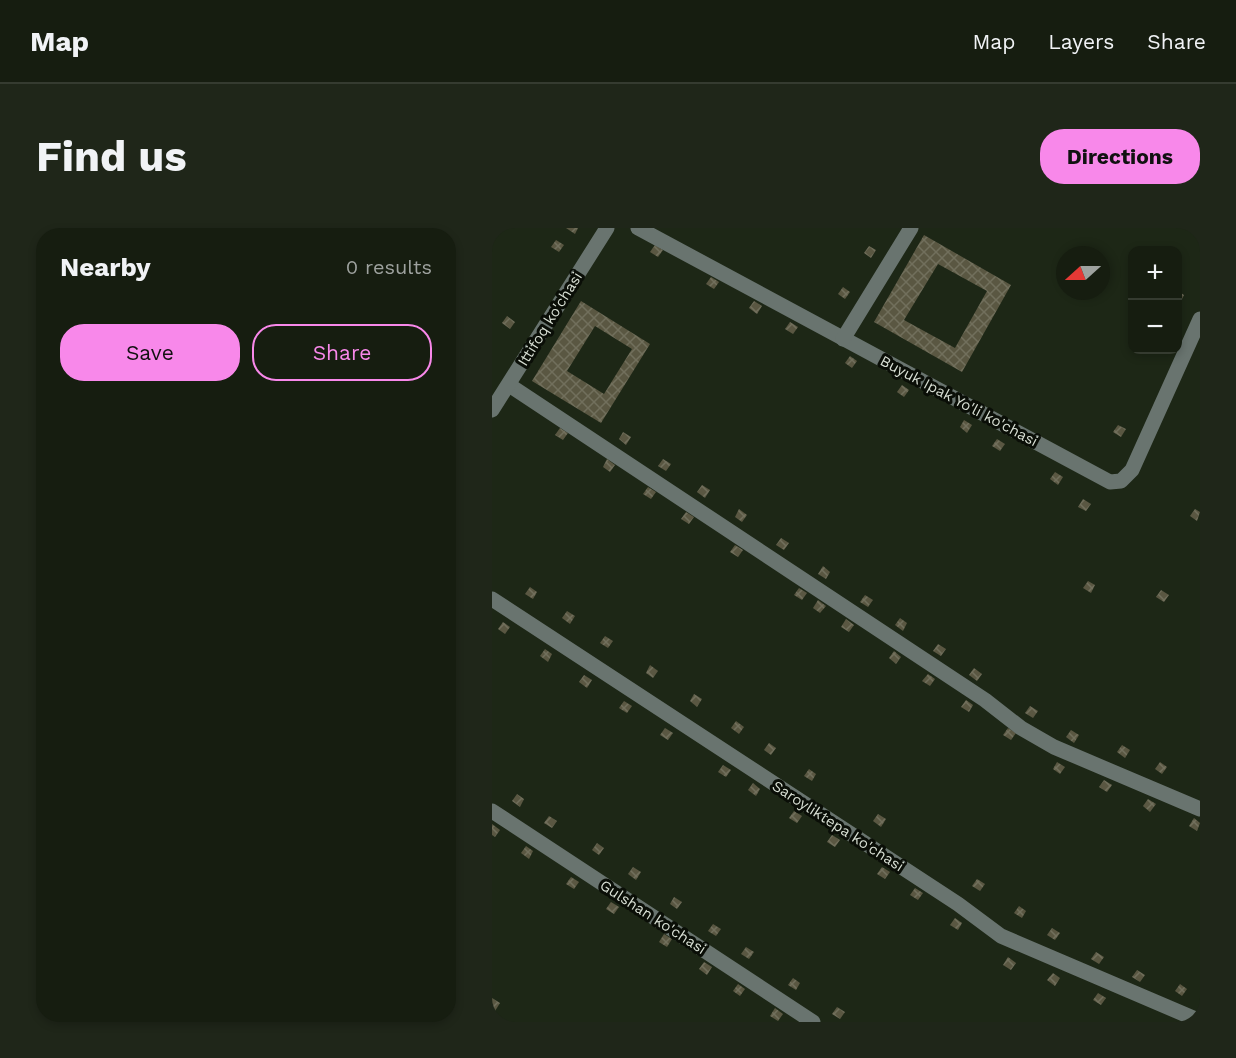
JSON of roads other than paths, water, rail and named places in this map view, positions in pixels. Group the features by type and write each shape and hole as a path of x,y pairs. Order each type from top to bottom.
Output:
{"street":[{"name":"Ittifoq ko'chasi","path":"492,410 607,228"},
{"name":"Buyuk Ipak Yo'li ko'chasi","path":"638,228 1110,482 1121,481 1132,470 1196,341 1200,319"},
{"path":"843,339 911,228"},
{"path":"509,385 985,700 1021,728 1054,747 1200,809"},
{"name":"Saroyliktepa ko'chasi","path":"492,599 948,898 994,932 1200,1021"},
{"name":"Gulshan ko'chasi","path":"492,811 813,1022"}]}
